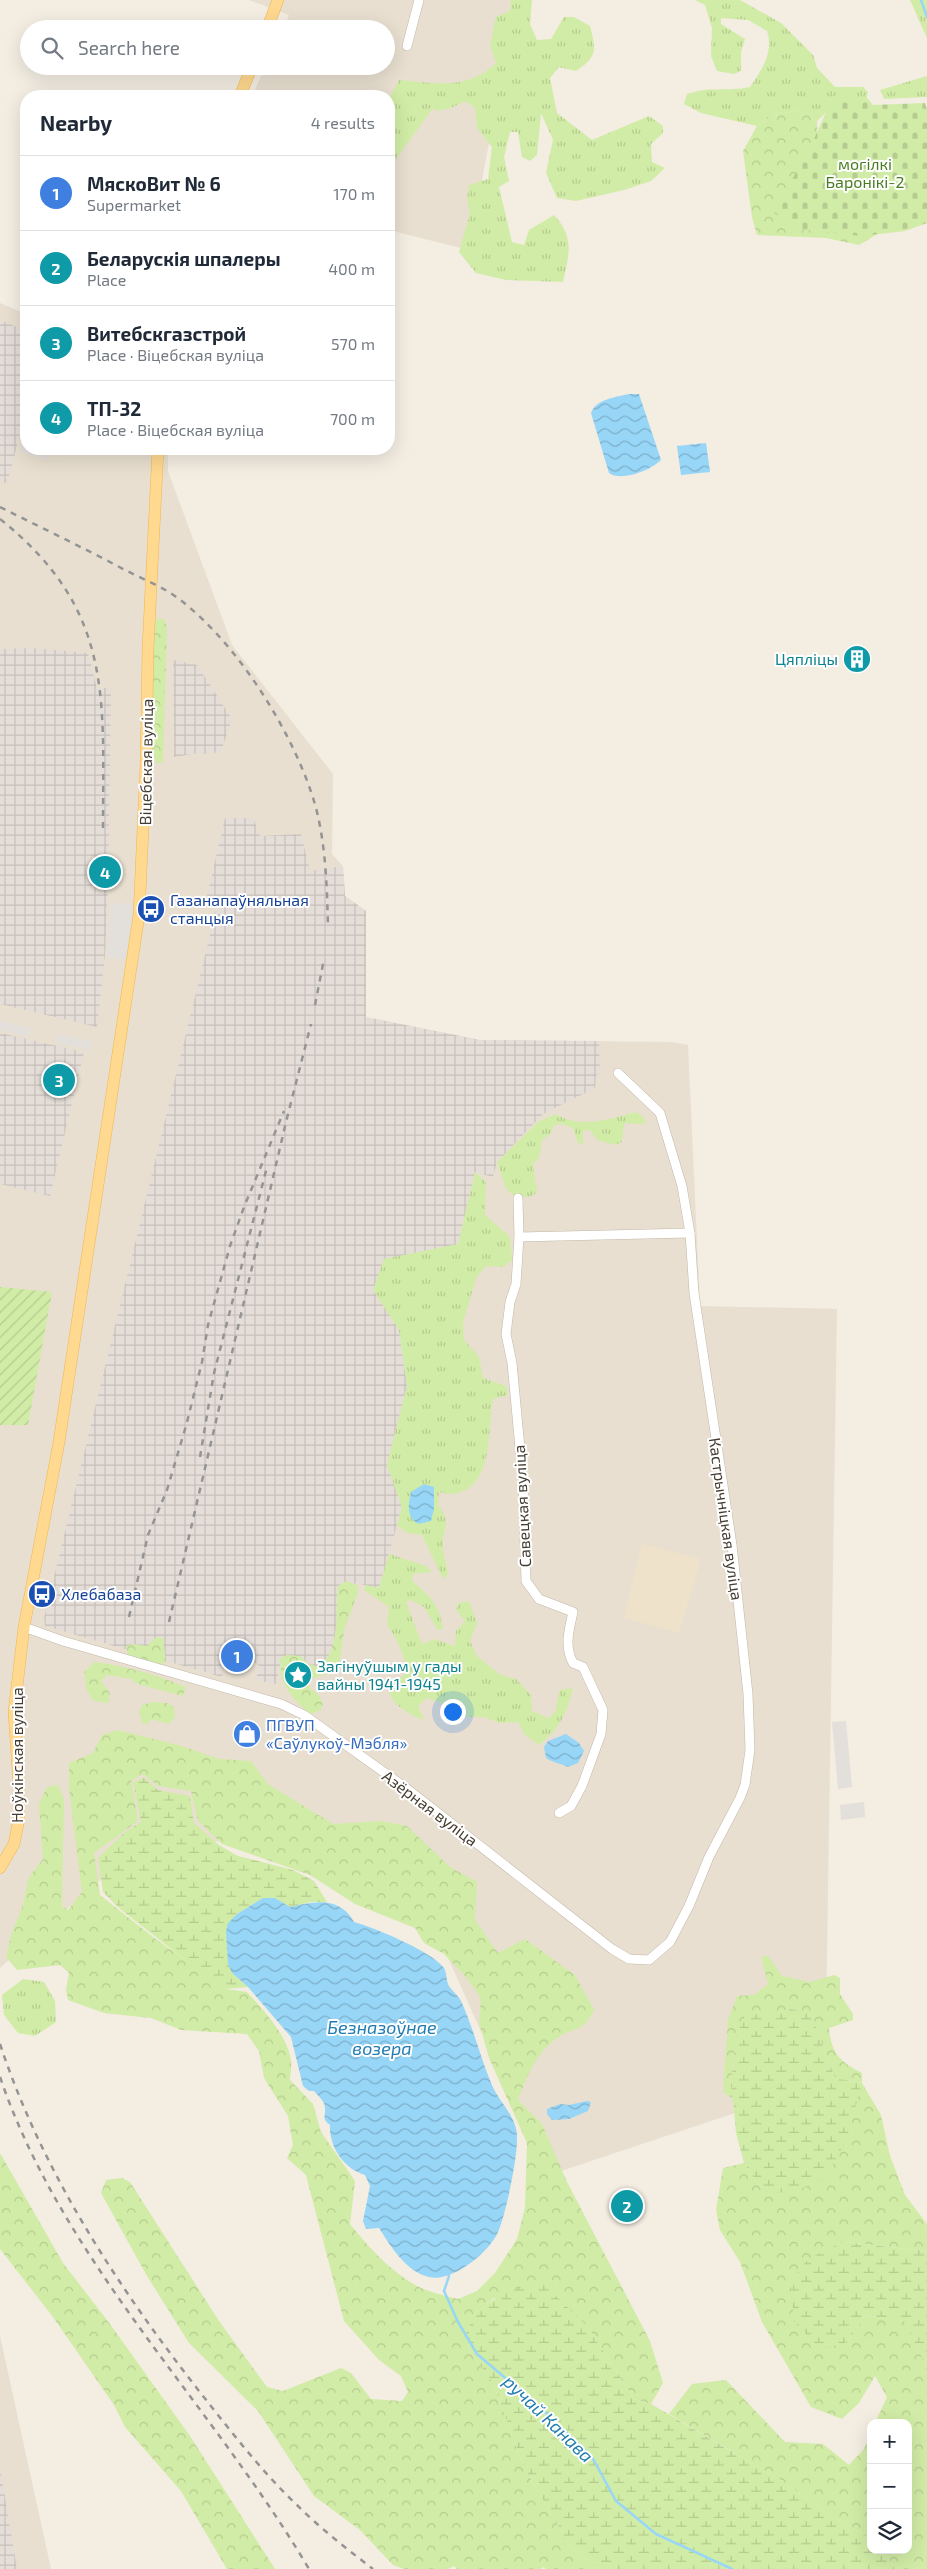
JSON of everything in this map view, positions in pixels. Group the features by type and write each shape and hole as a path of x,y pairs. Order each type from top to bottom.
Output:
{"main road":[{"path":"270,20 278,0"},
{"path":"242,90 248,75"},
{"name":"Віцебская вуліца","path":"29,1608 59,1442 139,915 142,879 155,480 157,455"},
{"name":"Ноўкінская вуліца","path":"0,1868 14,1844 19,1819 19,1785 14,1712 24,1626 29,1608"}],"street":[{"path":"408,46 419,0"},
{"name":"Кастрычніцкая вуліца","path":"618,1074 660,1113 682,1186 690,1234 694,1294 732,1545 748,1694 750,1750 745,1785 709,1857 690,1906 670,1942 649,1960"},
{"name":"Савецкая вуліца","path":"518,1198 519,1237 516,1284 510,1302 506,1334 512,1363 523,1480 526,1581 540,1599 573,1612 568,1639 568,1654 573,1663 584,1667 604,1710 601,1734 582,1786 570,1806 559,1813"},
{"path":"519,1237 690,1234"},
{"name":"Азёрная вуліца","path":"24,1626 63,1641 281,1704 304,1715 406,1788 612,1949 629,1959 649,1960"}],"shaded area":[{"path":"249,0 522,0 511,24 469,250 395,232 395,90 255,90 262,75 395,75 395,20 287,20 289,15"},
{"path":"0,303 20,311 20,455 168,455 168,471 232,645 333,774 332,854 343,866 345,896 366,911 366,1017 480,1040 672,1042 688,1045 700,1306 837,1309 825,2083 543,2177 512,2101 433,1924 241,1846 157,1830 0,1968"},
{"path":"0,320 20,328 20,434 7,484 0,480"},
{"path":"30,455 47,455 47,460"},
{"path":"32,648 88,653 97,688 109,688 111,691 108,884 105,954 97,1027 0,1004 0,649"},
{"path":"173,660 197,665 232,719 220,754 210,751 208,754 198,753 174,757"},
{"path":"225,818 253,818 260,836 301,834 310,871 343,866 345,896 366,911 366,1017 480,1040 599,1041 600,1074 596,1075 595,1088 543,1114 497,1162 493,1177 475,1172 458,1245 374,1290 399,1330 407,1386 387,1465 402,1507 379,1588 355,1583 334,1665 326,1669 280,1664 276,1684 256,1680 259,1665 248,1660 247,1663 232,1659 231,1664 225,1663 222,1677 45,1626 44,1618 219,898 207,896"},
{"path":"110,903 133,904 130,960 107,958"},
{"path":"0,1021 30,1028 28,1036 0,1030"},
{"path":"0,1033 84,1052 50,1196 0,1184"},
{"path":"58,1034 92,1041 90,1050 57,1043"},
{"path":"642,1544 701,1559 679,1633 624,1618"},
{"path":"846,1721 852,1787 838,1789 832,1722"},
{"path":"864,1802 865,1817 841,1820 840,1805"},
{"path":"0,2336 51,2569 0,2569"},
{"path":"0,2470 1,2474 17,2569 0,2569"}],"green space":[{"path":"511,0 532,0 530,24 537,40 551,39 564,17 574,17 590,26 594,47 592,56 576,71 559,67 550,78 557,113 592,140 649,116 663,126 663,133 651,144 652,162 665,168 651,181 624,190 576,201 557,198 546,173 553,140 541,113 537,155 530,161 522,157 518,132 510,132 504,157 509,181 499,187 512,242 524,245 529,230 554,215 561,223 568,239 569,247 563,282 506,280 476,273 459,252 470,214 467,198 469,185 488,179 492,147 477,128 475,108 465,101 451,108 436,111 433,108 395,160 394,90 399,80 451,83 474,78 485,72 496,63 490,45 496,17 510,11"},
{"path":"695,0 740,0 781,23 813,55 817,68 835,87 863,87 868,92 866,101 834,105 817,121 799,110 774,115 757,126 701,113 684,104 687,94 750,87 766,60 769,46 767,31 748,20 721,18 721,24 745,39 741,52 741,71 734,74 717,71 711,56 712,28 705,5"},
{"path":"910,0 927,0 927,38"},
{"path":"927,76 927,97 884,99 880,90"},
{"name":"могілкі Баронікі-2","path":"867,98 873,105 925,103 927,109 927,223 905,231 861,236 801,229 774,213 815,137 830,103"},
{"path":"799,110 817,121 818,161 896,223 859,245 826,238 757,235 752,217 743,151 757,126 774,115"},
{"path":"159,618 164,619 167,627 163,762 157,764 152,751 153,631 154,623"},
{"path":"636,1112 646,1121 643,1124 624,1123 622,1142 615,1145 597,1140 590,1130 583,1131 583,1144 578,1143 573,1128 562,1124 554,1125 550,1134 542,1140 539,1158 533,1164 537,1192 532,1196 517,1198 506,1189 497,1162 538,1122 556,1114 565,1119 585,1122"},
{"path":"475,1172 486,1182 485,1215 510,1237 512,1260 503,1267 486,1266 476,1278 463,1323 464,1340 479,1357 483,1378 506,1386 508,1395 493,1399 487,1456 477,1481 467,1489 454,1494 439,1492 438,1505 446,1521 443,1546 448,1574 443,1579 422,1535 407,1533 397,1525 402,1507 387,1465 407,1386 399,1330 373,1290 384,1259 458,1244"},
{"path":"0,1287 52,1292 28,1425 0,1425"},
{"path":"389,1554 426,1566 432,1572 413,1574 412,1581 434,1602 440,1615 443,1630 437,1629 424,1607 411,1600 406,1602 422,1644 434,1639 455,1646 456,1631 465,1621 456,1610 458,1603 469,1601 477,1623 470,1641 477,1656 499,1674 516,1679 531,1695 532,1711 548,1718 555,1712 560,1690 573,1688 568,1705 557,1727 539,1745 525,1735 518,1722 501,1723 483,1717 462,1717 443,1704 427,1698 418,1706 424,1720 409,1713 391,1697 389,1692 407,1671 402,1652 387,1625 389,1607 364,1590 365,1585 379,1588"},
{"path":"346,1581 357,1585 358,1592 345,1627 338,1670 308,1680 310,1689 317,1693 323,1703 321,1710 311,1714 298,1703 284,1684 279,1659 287,1655 300,1656 309,1664 319,1667 326,1660 331,1651 336,1630 338,1586"},
{"path":"156,1637 163,1638 166,1662 160,1664 128,1655 126,1646 133,1644 147,1646"},
{"path":"95,1662 141,1672 186,1687 183,1696 137,1684 131,1679 107,1675 101,1681 110,1693 108,1703 94,1701 87,1691 84,1672"},
{"path":"153,1702 167,1703 174,1707 175,1717 169,1724 151,1719 148,1724 142,1723 139,1712 142,1705"},
{"path":"118,1730 182,1746 219,1759 251,1761 268,1784 333,1824 382,1821 407,1826 450,1867 477,1882 475,1920 498,1953 525,1939 575,1975 594,2010 585,2024 563,2035 543,2051 528,2075 518,2100 542,2124 567,2182 650,2341 663,2383 651,2404 634,2399 587,2326 494,2298 470,2318 468,2349 493,2383 524,2467 570,2546 598,2569 546,2569 543,2567 541,2569 457,2569 454,2566 448,2569 404,2569 393,2565 360,2530 314,2496 258,2411 189,2343 147,2276 101,2193 106,2180 122,2178 130,2182 219,2321 267,2387 283,2391 341,2368 351,2373 371,2399 402,2401 408,2392 401,2376 379,2360 344,2321 306,2175 287,2158 293,2145 288,2116 264,2078 259,2051 247,2034 181,2030 151,2018 104,2013 68,2000 66,1989 69,1973 60,1965 17,1970 6,1957 11,1935 22,1908 29,1877 43,1859 39,1804 47,1787 58,1785 64,1799 62,1906 68,1910 82,1892 69,1788 69,1763 93,1753 102,1735","holes":["143,1774 158,1786 191,1791 198,1821 222,1844 310,1875 355,1904 415,1928 424,1943 444,1954 465,1976 481,1998 479,2022 489,2058 527,2143 525,2208 517,2239 495,2273 477,2291 458,2299 426,2290 391,2268 373,2251 350,2224 355,2181 321,2132 313,2104 290,2080 291,2063 289,2052 274,2024 247,1992 226,1989 153,1937 100,1895 94,1853 138,1821 131,1781"]},
{"path":"144,1778 158,1790 190,1796 194,1823 219,1845 238,1856 293,1870 314,1881 327,1902 310,1902 290,1907 275,1898 263,1898 237,1914 232,1973 248,1987 226,1989 194,1967 119,1908 103,1892 98,1858 124,1833 141,1822 133,1782"},
{"path":"768,1956 782,1976 810,1982 834,1975 840,1978 840,1994 853,2014 853,2020 829,2028 830,2037 842,2061 862,2073 862,2083 835,2078 811,2014 791,2009 745,2016 733,2056 733,2099 723,2092 728,2020 737,1996 754,1995 768,1984 761,1957"},
{"path":"23,1979 44,1982 55,2001 56,2022 35,2036 18,2033 4,2015 2,1995"},
{"path":"791,2009 811,2014 835,2078 862,2083 846,2141 826,2177 794,2192 764,2193 744,2163 736,2133 731,2085 736,2035 745,2016"},
{"path":"862,2083 881,2115 890,2156 905,2195 927,2224 927,2251 843,2242 848,2342 865,2315 905,2321 922,2357 927,2373 927,2569 895,2569 886,2554 912,2554 912,2419 877,2419 887,2397 875,2376 859,2403 842,2419 811,2407 762,2322 740,2262 720,2230 716,2210 723,2168 744,2163 764,2193"},
{"path":"0,2153 63,2263 110,2324 190,2436 275,2569 227,2569 181,2491 125,2427 114,2405 53,2317 0,2249"},
{"path":"843,2242 927,2251 927,2373 922,2357 904,2321 865,2315 848,2342 821,2349 794,2322 791,2282 808,2259"},
{"path":"541,2282 587,2326 634,2399 651,2404 779,2479 828,2514 867,2536 867,2554 886,2554 895,2569 598,2569 570,2546 524,2467 493,2383 468,2349 470,2318 502,2295"},
{"path":"726,2380 785,2442 823,2444 849,2465 864,2449 867,2442 867,2536 828,2514 779,2479 669,2414 692,2384"}],"water":[{"path":"629,394 639,394 661,460 644,471 621,476 609,473 591,413 602,402"},
{"path":"706,443 710,472 681,475 677,446"},
{"path":"424,1484 434,1487 434,1509 431,1521 419,1524 410,1515 409,1502 411,1492"},
{"path":"566,1734 579,1743 584,1751 578,1763 568,1767 546,1758 544,1747 548,1741"},
{"name":"Безназоўнае возера","path":"263,1898 275,1898 290,1907 317,1902 334,1904 348,1914 354,1922 375,1929 416,1948 444,1968 447,1982 460,1999 465,2011 494,2090 514,2121 517,2136 516,2157 511,2185 498,2232 487,2249 458,2271 438,2278 421,2274 406,2264 379,2228 366,2229 363,2221 370,2186 365,2175 357,2172 344,2162 335,2149 330,2133 330,2125 325,2119 324,2103 314,2091 309,2091 303,2086 291,2037 248,1987 232,1973 228,1964 226,1931 228,1923 237,1914"},
{"path":"587,2101 591,2102 588,2111 569,2119 552,2120 547,2114 547,2109 560,2104 569,2105"}],"waterway":[{"path":"921,0 927,17"},
{"name":"ручай Канава","path":"449,2276 444,2291 458,2322 477,2354 543,2410 592,2457 616,2501 656,2534 732,2569"}],"railway":[{"path":"0,507 169,592 193,610 216,633 238,660 259,688 278,719 307,779 316,808 322,838 328,928"},
{"path":"0,519 37,553 64,587 83,622 94,659 100,697 103,738 103,829"},
{"path":"315,1005 324,959"},
{"path":"169,1622 286,1122 311,1024"},
{"path":"129,1617 148,1535 167,1490 186,1426 202,1362 208,1325 230,1246 284,1111"},
{"path":"200,1457 214,1373 267,1167"},
{"path":"0,2044 17,2091 37,2137 60,2182 84,2226 139,2310 199,2391 271,2479 316,2523 373,2569"},
{"path":"0,2077 27,2144 61,2209 141,2330 228,2448 270,2508 309,2569"}],"place":[{"name":"Цяпліцы","path":"857,659"},
{"name":"ТП-32","path":"105,872"},
{"name":"Газанапаўняльная станцыя","path":"151,909"},
{"name":"Витебскгазстрой","path":"59,1080"},
{"name":"Хлебабаза","path":"42,1594"},
{"name":"МяскоВит № 6","path":"237,1656"},
{"name":"Загінуўшым у гады вайны 1941-1945","path":"298,1675"},
{"name":"ПГВУП «Саўлукоў-Мэбля»","path":"247,1734"},
{"name":"Беларускія шпалеры","path":"627,2206"}]}
